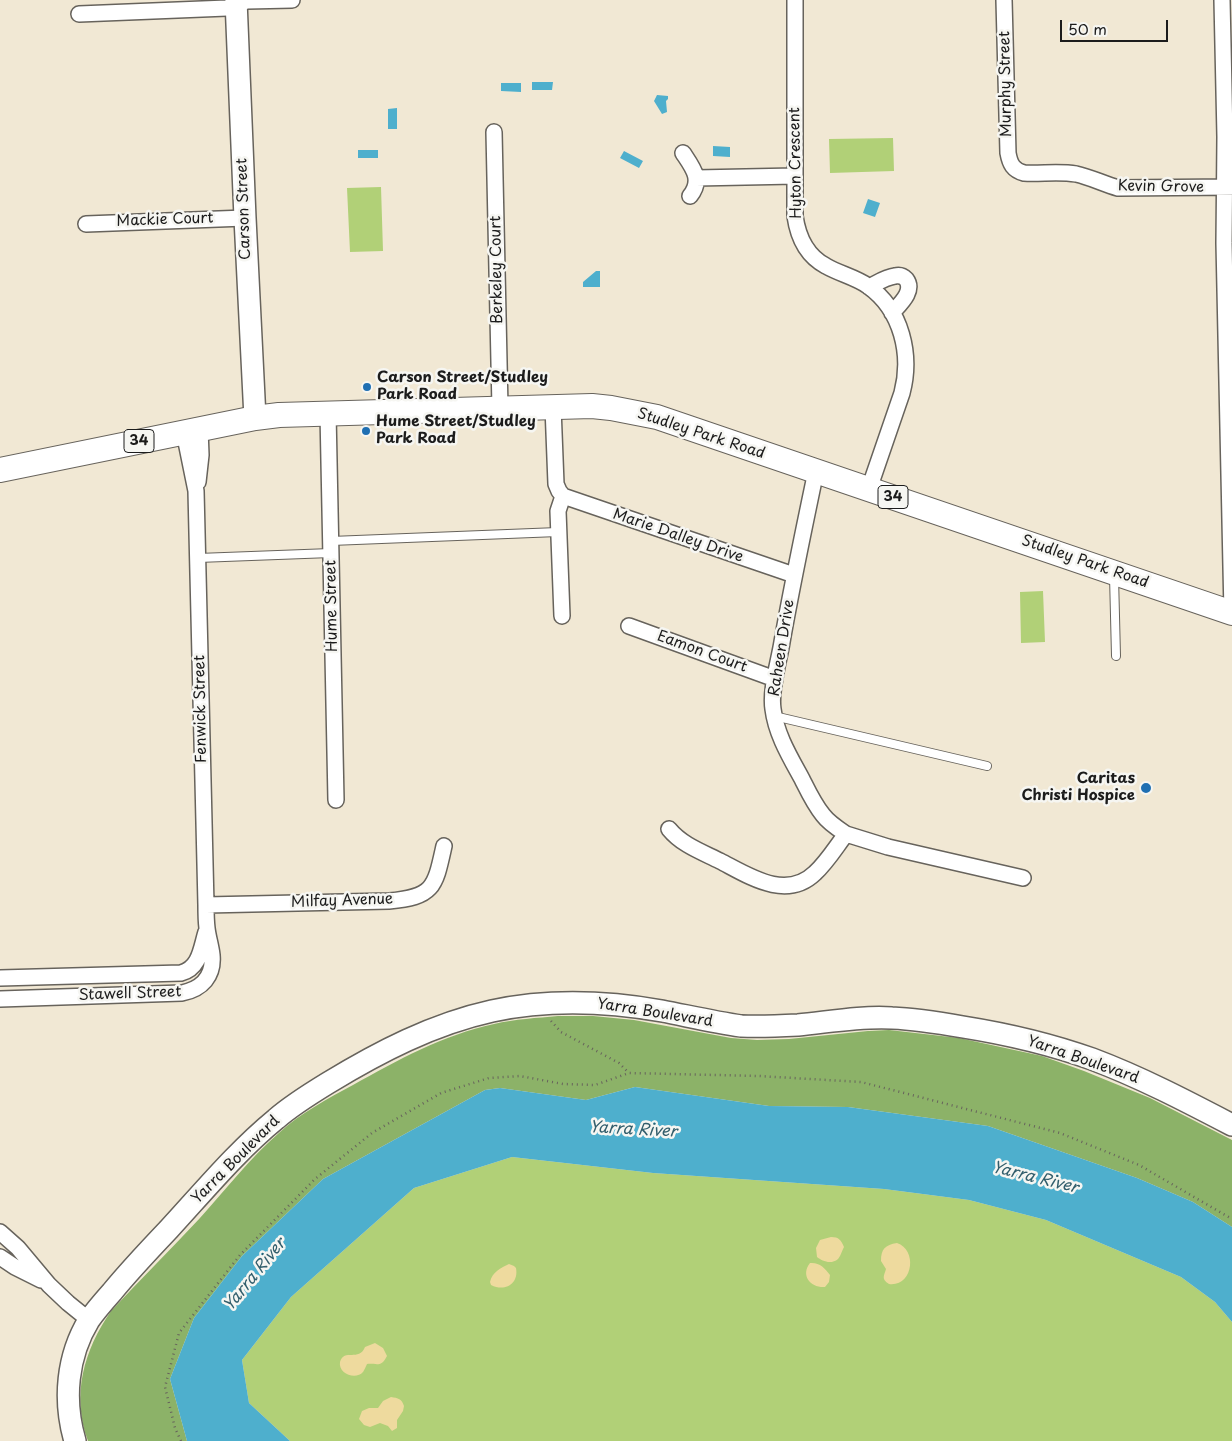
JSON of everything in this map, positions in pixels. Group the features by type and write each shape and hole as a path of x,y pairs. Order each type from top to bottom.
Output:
{"main road":[{"name":"Carson Street","path":"237,2 255,418"},
{"name":"Studley Park Road","path":"0,470 192,430 279,415 592,406 611,408 657,418 1232,613"},
{"name":"Yarra Boulevard","path":"75,1441 68,1410 70,1372 78,1344 89,1320 127,1274 236,1156 294,1105 347,1072 409,1039 439,1026 466,1018 514,1007 560,1002 606,1004 661,1011 722,1023 759,1027 875,1017 939,1023 1041,1042 1076,1054 1156,1087 1232,1125"}],"street":[{"path":"79,14 227,8 237,2 292,0"},
{"name":"Hyton Crescent","path":"795,0 795,176 797,227 800,237 806,248 825,266 869,287 883,300 892,313 903,340 906,368 905,380 869,489"},
{"name":"Murphy Street","path":"1004,0 1008,153 1012,167"},
{"path":"1222,0 1228,187 1224,243 1232,613"},
{"name":"Berkeley Court","path":"494,132 500,408"},
{"path":"683,153 694,169 696,178 697,185 690,196"},
{"name":"Kevin Grove","path":"1012,167 1024,173 1074,174 1118,188 1228,187"},
{"path":"696,178 795,176"},
{"name":"Mackie Court","path":"86,224 245,218"},
{"path":"869,287 891,276 903,276 907,280 909,291 892,313"},
{"path":"553,407 556,484 563,496 558,511 562,616"},
{"name":"Hume Street","path":"328,413 336,800"},
{"name":"Fenwick Street","path":"192,430 201,455 196,490 207,928"},
{"name":"Raheen Drive","path":"816,471 794,575 772,700 774,716 785,747 822,814 833,826 846,834 888,847 1023,878"},
{"name":"Marie Dalley Drive","path":"563,496 794,575"},
{"name":"Eamon Court","path":"629,626 775,679"},
{"path":"669,829 684,843 752,878 776,886 790,885 803,881 814,874 846,834"},
{"name":"Milfay Avenue","path":"206,905 389,901 414,897 429,890 435,881 444,846"},
{"name":"Stawell Street","path":"0,978 181,973 188,971 196,962 207,928"},
{"name":"Stawell Street","path":"0,999 182,993 192,991 204,982 212,964 207,928"},
{"path":"0,1232 18,1248 49,1285 89,1320"},
{"path":"0,1256 15,1267 49,1285"}],"lane":[{"path":"198,558 558,532"},
{"path":"1114,572 1116,656"},
{"path":"774,716 987,766"}],"path":[{"path":"548,1018 561,1032 618,1063 629,1073"},
{"path":"181,1441 175,1428 165,1387 179,1333 240,1255 315,1179 372,1133 441,1093 488,1078 520,1076 563,1084 594,1085 629,1073 759,1076 861,1082 1060,1133 1139,1164 1232,1219"}],"green space":[{"path":"893,138 894,171 830,173 829,139"},
{"path":"381,187 383,251 350,252 347,188"},
{"path":"1043,591 1045,642 1021,643 1020,592"},
{"path":"558,1016 593,1016 634,1020 731,1038 757,1040 889,1030 959,1038 1042,1056 1150,1098 1232,1140 1232,1227 1193,1202 1137,1178 988,1126 848,1107 769,1106 635,1087 586,1100 500,1088 485,1090 323,1179 242,1256 194,1318 170,1379 187,1441 88,1441 81,1407 83,1373 94,1341 111,1311 200,1218 248,1163 280,1132 305,1112 324,1101 404,1058 439,1042 494,1024"},
{"path":"512,1157 653,1173 884,1189 969,1200 1046,1220 1181,1277 1215,1302 1232,1322 1232,1441 290,1441 249,1403 242,1360 291,1297 414,1188"}],"sand":[{"path":"831,1237 839,1239 844,1247 838,1259 827,1262 817,1257 816,1248 820,1240"},
{"path":"897,1243 904,1247 908,1253 910,1267 908,1274 903,1280 889,1284 884,1279 886,1269 881,1261 882,1253 887,1246"},
{"path":"810,1263 822,1266 830,1275 829,1282 825,1287 815,1285 808,1280 806,1272"},
{"path":"509,1264 516,1268 513,1282 501,1288 491,1285 491,1279 495,1273"},
{"path":"375,1343 383,1348 387,1356 381,1364 367,1364 363,1372 356,1376 348,1375 342,1370 340,1362 342,1358 348,1355 359,1354 365,1347"},
{"path":"391,1397 399,1399 404,1406 397,1420 397,1428 392,1431 388,1426 380,1423 370,1427 364,1425 359,1419 362,1411 369,1408 378,1408 383,1401"}],"water":[{"path":"532,82 553,82 552,90 532,90"},
{"path":"501,83 521,83 521,92 501,91"},
{"path":"657,95 668,96 666,101 667,112 662,114 654,101"},
{"path":"397,108 397,129 388,129 388,109"},
{"path":"713,146 730,147 730,157 713,156"},
{"path":"358,150 378,150 378,158 358,158"},
{"path":"624,151 643,161 639,168 620,158"},
{"path":"868,199 880,203 875,217 863,213"},
{"path":"596,271 600,271 600,287 583,287 583,282"},
{"name":"Yarra River","path":"635,1087 769,1106 848,1107 988,1126 1137,1178 1193,1202 1232,1227 1232,1322 1215,1302 1181,1277 1046,1220 969,1200 884,1189 653,1173 512,1157 414,1188 291,1297 242,1360 249,1403 290,1441 187,1441 170,1379 194,1318 242,1256 323,1179 485,1090 500,1088 586,1100"}],"place":[{"name":"Carson Street/Studley Park Road","path":"367,387"},
{"name":"Hume Street/Studley Park Road","path":"366,431"},
{"name":"Caritas Christi Hospice","path":"1146,788"}]}
